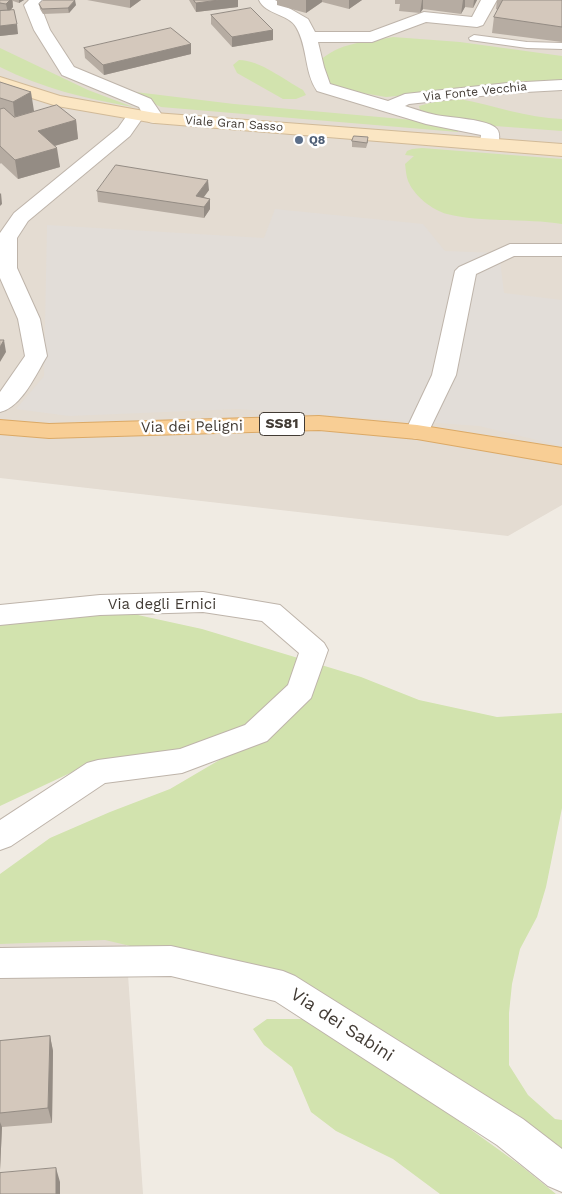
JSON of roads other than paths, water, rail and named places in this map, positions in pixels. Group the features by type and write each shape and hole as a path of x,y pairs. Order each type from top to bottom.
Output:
{"main road":[{"name":"Viale Gran Sasso","path":"0,82 10,87 57,101 146,117 562,150"},
{"name":"Via dei Peligni","path":"0,427 49,430 319,423 417,432 562,456"}],"street":[{"path":"0,405 10,395 36,356 29,319 6,268 7,238 20,216 124,132 146,117 145,103 68,71 42,30 32,5 41,0"},
{"path":"267,0 269,4 302,22 309,37 315,67 323,87 432,120 476,127 490,132 489,144"},
{"path":"309,37 372,37 424,17 477,22 489,0"},
{"name":"Via Fonte Vecchia","path":"391,107 405,99 508,88 562,85"},
{"path":"417,432 444,375 466,271 510,250 562,250"},
{"name":"Via degli Ernici","path":"0,615 100,605 202,602 270,612 314,650 301,690 256,733 182,761 98,772 0,837"},
{"name":"Via dei Sabini","path":"0,962 171,961 283,987 510,1132 562,1173"}],"lane":[{"path":"474,38 527,45 562,46"}],"place":[{"name":"Q8","path":"299,140"}]}
